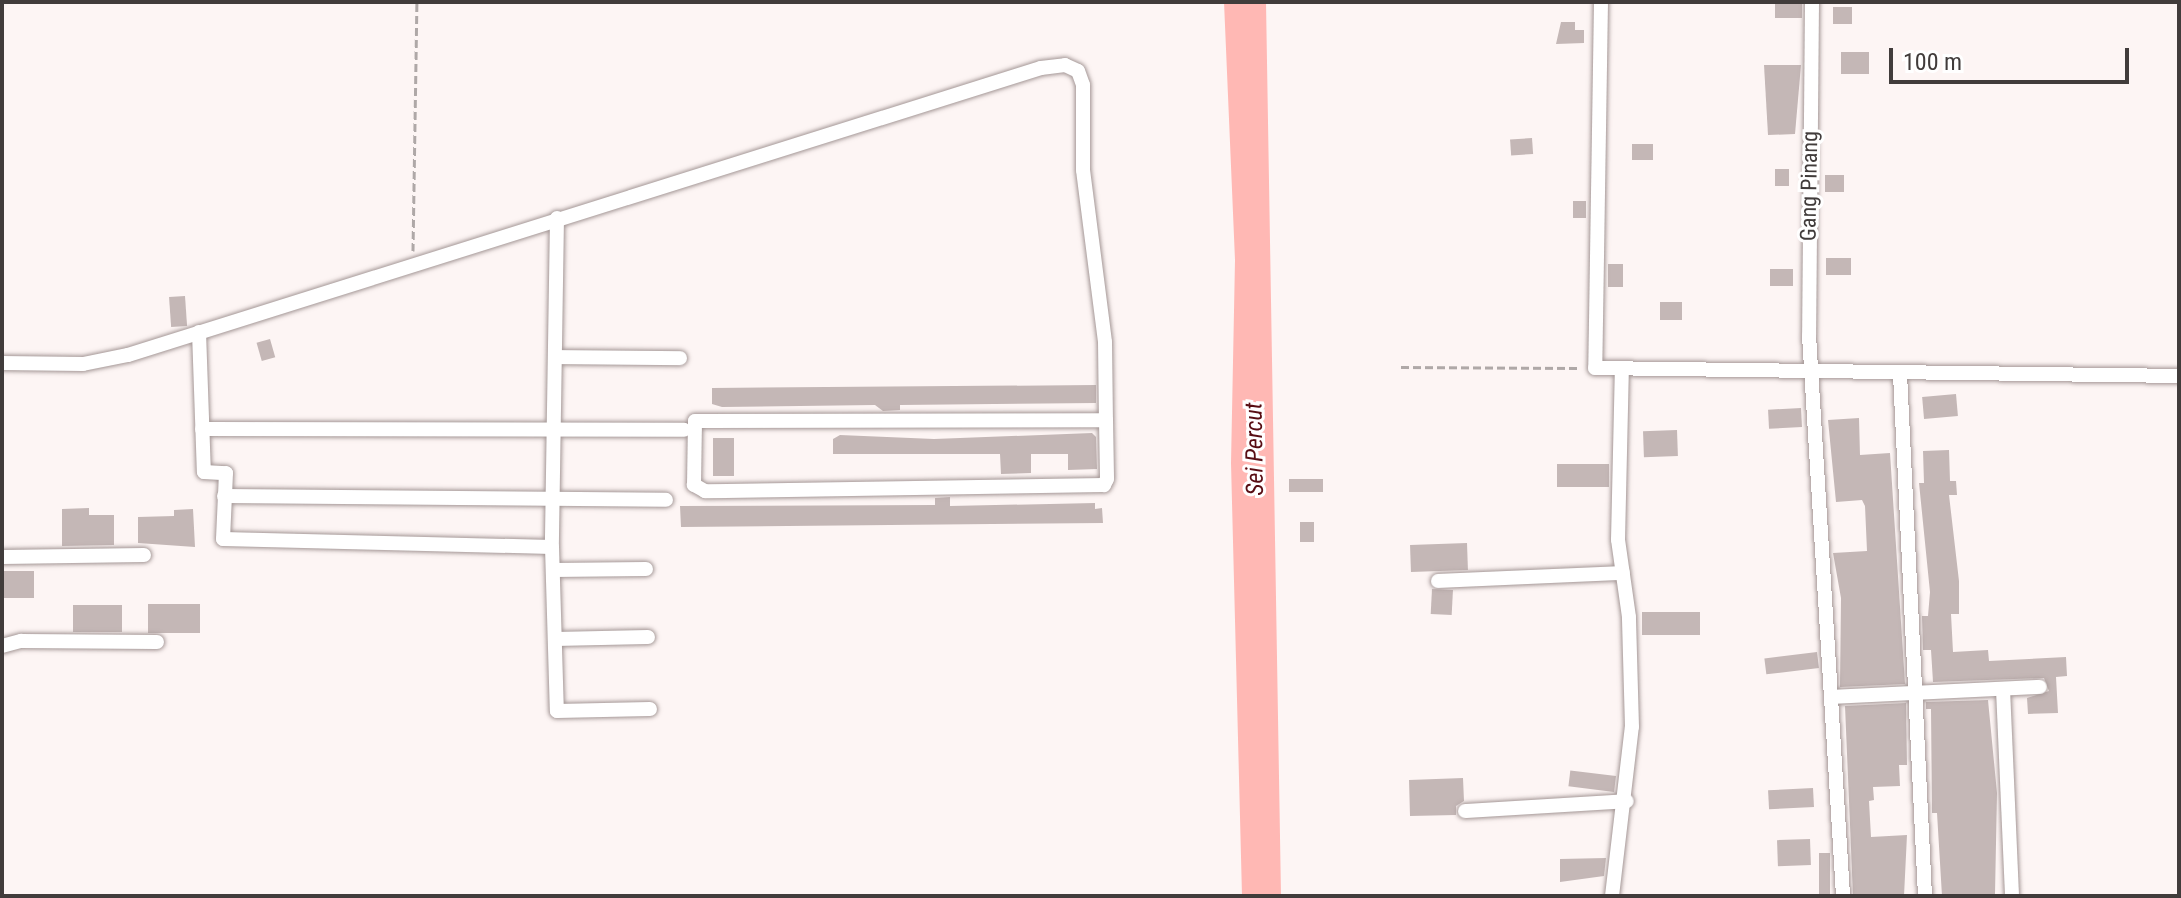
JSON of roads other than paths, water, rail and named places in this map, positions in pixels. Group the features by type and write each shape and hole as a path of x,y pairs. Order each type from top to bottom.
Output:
{"street":[{"path":"1601,2 1595,368 2179,376"},
{"name":"Gang Pinang","path":"1812,2 1808,273 1843,896"},
{"path":"2,363 97,363 557,218 1065,65 1078,71 1083,85 1083,170 1105,342 1107,479 1099,488 705,491 694,485 695,421 1106,420"},
{"path":"557,218 552,547 557,711 650,709"},
{"path":"199,332 204,472 226,473 223,539 552,547"},
{"path":"555,357 680,358"},
{"path":"1612,896 1627,801 1632,727 1617,503 1622,370"},
{"path":"1900,374 1925,896"},
{"path":"202,429 684,430"},
{"path":"224,496 666,500"},
{"path":"2,557 144,555"},
{"path":"553,570 646,569"},
{"path":"1438,581 1623,573"},
{"path":"555,639 648,637"},
{"path":"2,646 21,641 157,642"},
{"path":"1832,697 2040,687"},
{"path":"2003,689 2012,896"},
{"path":"1465,811 1627,801"}],"water":[{"name":"Sei Percut","path":"1224,2 1266,2 1281,896 1242,896 1231,463 1235,260"}]}
